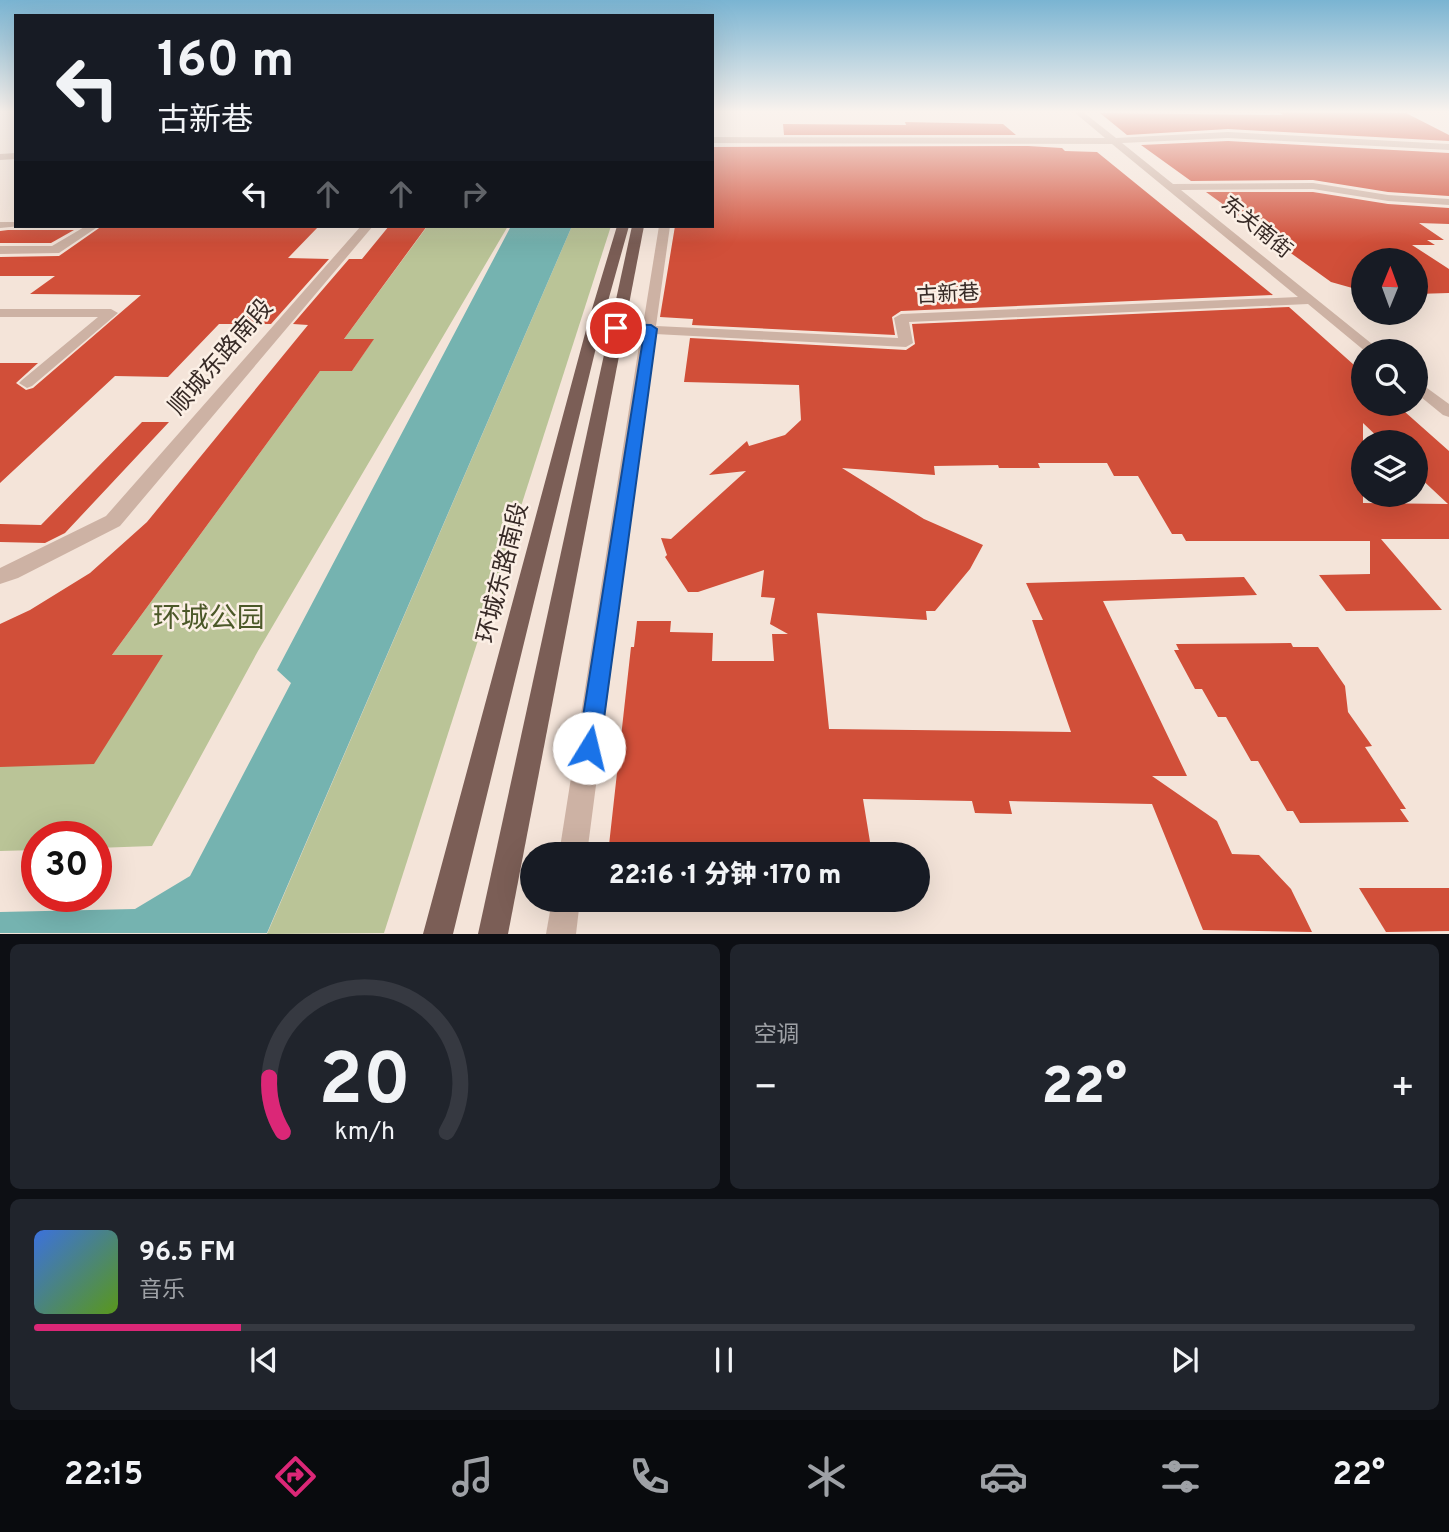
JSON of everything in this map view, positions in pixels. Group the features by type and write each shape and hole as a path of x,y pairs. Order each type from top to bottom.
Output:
{"main road":[{"name":"环城东路南段","path":"438,933 592,332 622,228"},
{"path":"493,933 638,228"}],"street":[{"name":"东关南街","path":"1131,156 1359,339"},
{"path":"1171,187 1313,186 1388,198 1449,202"},
{"path":"0,250 55,250 90,228"},
{"name":"顺城东路南段","path":"0,576 11,573 113,521 365,228"},
{"path":"575,842 664,228"},
{"name":"古新巷","path":"616,328 906,343 901,318 1312,300"},
{"path":"0,313 111,313 27,383"},
{"path":"1428,395 1449,412"},
{"path":"561,933 564,912"}],"green space":[{"name":"环城公园","path":"426,228 507,228 258,651 152,846 112,847 112,821 21,821 21,850 0,851 0,767 162,655 112,655 320,371 352,371 373,340 344,339"},
{"path":"571,228 610,228 384,933 267,934"}],"water":[{"path":"510,228 571,228 267,933 0,933 0,912 112,912 112,910 135,909 190,876 291,683 277,670"}],"building":[{"path":"714,156 1101,156 1273,295 901,311 892,317 895,335 692,325 693,319 660,317 675,228 714,228"},
{"path":"1156,156 1449,156 1449,196 1388,192 1313,180 1191,181"},
{"path":"1206,192 1313,192 1388,204 1449,208 1449,224 1419,223 1444,240 1427,240 1435,245 1412,245 1417,248 1351,248 1351,288 1331,282"},
{"path":"99,228 317,228 288,258 329,259 271,324 219,324 168,377 115,376 0,483 0,363 38,363 16,383 26,390 33,388 141,295 30,294 55,276 0,276 0,257 59,256"},
{"path":"387,228 426,228 344,339 374,339 352,371 320,371 112,655 163,655 94,764 0,767 0,624 30,610 90,573 147,522 308,325 293,324 349,259 362,259"},
{"path":"74,230 51,243 0,243 0,231"},
{"path":"1428,255 1449,269 1449,293 1428,294"},
{"path":"1289,307 1351,362 1351,416 1410,416 1425,430 1370,430 1363,423 1363,430 1351,430 1351,507 1428,507 1428,504 1448,504 1428,485 1428,432 1449,451 1449,539 1381,539 1442,610 1346,611 1319,575 1370,574 1370,541 1186,541 1182,534 1172,534 1138,476 1114,476 1107,463 1038,463 1040,468 999,468 998,465 934,466 935,475 842,468 924,519 983,545 970,569 935,611 926,611 927,620 817,613 829,729 1071,732 1032,620 1043,620 1026,583 1244,577 1257,595 1103,601 1187,776 1152,776 1217,821 1232,854 1259,855 1291,889 1312,932 1203,930 1152,804 1009,801 1012,814 975,813 972,801 863,799 870,842 609,842 631,647 634,647 637,621 671,621 670,632 713,633 712,661 774,661 772,634 788,634 770,624 775,598 761,597 764,570 698,592 688,592 665,557 667,555 661,538 671,539 746,471 709,475 747,441 749,446 785,435 801,420 799,385 684,382 690,338 906,350 915,344 912,324"},
{"path":"142,422 169,422 65,533 45,543 0,542 0,524 41,525"},
{"path":"1291,643 1293,647 1318,647 1345,686 1348,712 1372,746 1365,747 1406,809 1400,809 1409,822 1300,823 1293,811 1287,811 1258,761 1251,761 1226,717 1218,717 1202,689 1195,689 1174,650 1179,650 1176,644"},
{"path":"1359,888 1449,888 1449,931 1386,932"}],"route":[{"path":"589,748 651,329 616,328"}]}
